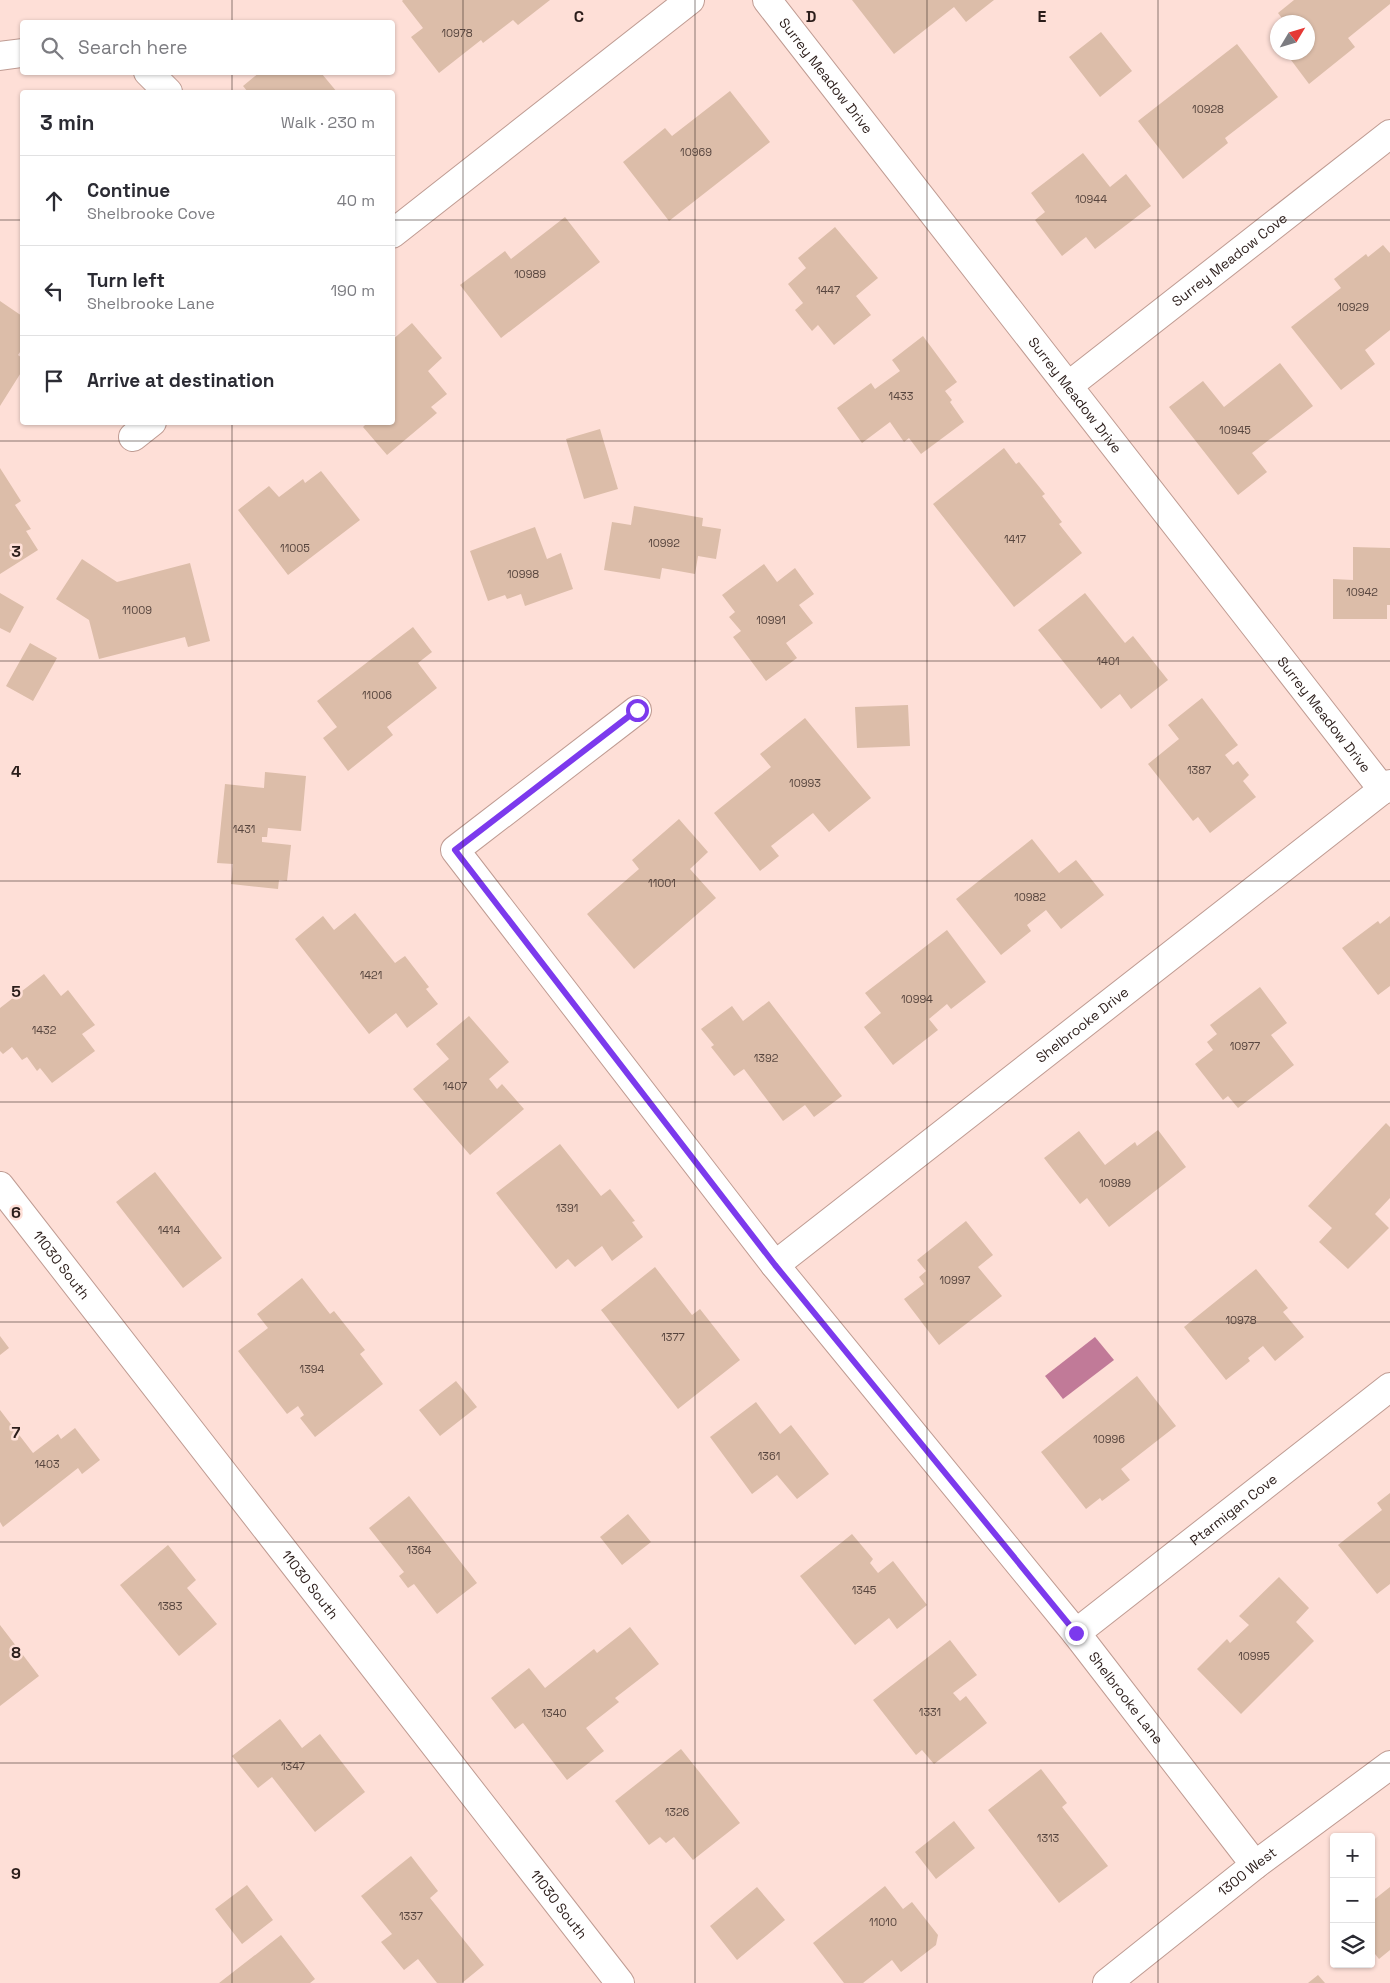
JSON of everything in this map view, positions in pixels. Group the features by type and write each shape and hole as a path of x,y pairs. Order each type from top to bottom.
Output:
{"street":[{"path":"395,232 690,0"},
{"name":"Surrey Meadow Drive","path":"767,0 1068,386 1387,787"},
{"path":"0,56 20,53"},
{"path":"151,75 166,90"},
{"name":"Surrey Meadow Cove","path":"1068,386 1390,134"},
{"name":"Shelbrooke Lane","path":"637,710 455,850 775,1265 1076,1633 1255,1865"},
{"name":"Shelbrooke Drive","path":"775,1265 1387,787"},
{"name":"11030 South","path":"0,1186 620,1983"},
{"name":"Ptarmigan Cove","path":"1076,1633 1390,1387"},
{"name":"1300 West","path":"1107,1983 1255,1865 1390,1764"}],"shaded area":[{"path":"1095,1337 1114,1360 1063,1399 1045,1376"}],"building":[{"path":"403,0 550,0 518,25 513,20 483,43 481,40 439,73 411,37 423,28"},
{"path":"852,0 994,0 966,22 954,7 894,54"},
{"path":"1294,0 1390,0 1390,4 1348,38 1355,47 1309,84 1291,60 1315,60 1315,15 1280,15 1278,13"},
{"path":"1101,32 1132,71 1100,97 1069,57"},
{"path":"1237,44 1278,97 1225,138 1228,143 1183,179 1138,121"},
{"path":"256,75 323,75 335,90 246,90 243,86"},
{"path":"730,91 770,142 669,221 623,162 665,128 672,136"},
{"path":"1083,153 1110,187 1126,174 1151,206 1095,249 1086,237 1062,256 1035,220 1045,212 1031,193"},
{"path":"565,217 600,262 501,338 460,285 505,251 511,259"},
{"path":"835,227 878,278 856,296 871,315 834,345 818,325 812,331 795,310 803,303 788,284 806,268 798,258"},
{"path":"1383,245 1390,253 1390,330 1365,350 1375,364 1341,390 1291,327 1341,288 1334,279 1366,254 1368,257"},
{"path":"0,301 20,315 20,352 18,355 20,356 20,374 0,406"},
{"path":"412,323 442,358 428,371 447,394 431,407 437,413 387,455 363,427 365,425 395,425 395,337"},
{"path":"923,336 957,382 945,391 964,422 921,454 909,438 904,442 890,422 862,443 837,408 871,383 875,389 900,371 892,360"},
{"path":"1280,363 1313,406 1252,453 1267,472 1238,495 1169,407 1203,381 1224,407"},
{"path":"600,429 618,489 584,499 566,439"},
{"path":"1004,448 1016,464 1019,462 1045,494 1042,496 1062,522 1059,524 1082,553 1014,607 933,504"},
{"path":"0,468 21,501 15,505 31,529 26,531 38,550 0,574"},
{"path":"321,471 360,520 288,575 238,510 269,486 279,497 303,479 305,483"},
{"path":"634,506 703,518 702,526 721,529 716,559 698,556 695,574 662,568 660,579 604,570 612,522 631,525"},
{"path":"535,527 547,559 561,553 573,589 525,606 521,594 507,599 505,595 488,601 470,551"},
{"path":"1353,547 1390,548 1390,605 1387,605 1387,619 1333,619 1333,579 1353,580"},
{"path":"82,559 117,582 190,563 210,641 188,647 185,637 99,659 89,620 56,599"},
{"path":"764,564 777,582 795,568 814,594 799,605 813,623 786,643 797,658 766,681 733,637 741,631 729,617 735,612 722,595"},
{"path":"0,593 24,607 10,633 0,628"},
{"path":"1085,593 1125,643 1133,636 1168,680 1131,709 1120,694 1101,709 1038,630"},
{"path":"413,627 432,652 418,663 437,688 387,727 393,735 348,771 323,738 337,727 317,701"},
{"path":"30,643 57,658 33,701 6,686"},
{"path":"1202,698 1238,745 1225,755 1233,765 1238,761 1249,775 1243,781 1256,797 1210,833 1198,817 1193,821 1148,764 1179,739 1168,725"},
{"path":"908,705 910,746 857,748 855,707"},
{"path":"805,718 871,798 829,832 813,813 771,846 779,856 760,871 714,813 771,767 760,754"},
{"path":"265,772 306,776 301,831 268,828 267,837 262,837 262,842 291,845 287,881 279,880 278,889 231,884 233,864 217,863 225,784 264,788"},
{"path":"679,819 708,852 690,869 716,898 634,969 587,914 639,869 632,860"},
{"path":"1032,839 1059,873 1076,860 1104,895 1061,929 1046,910 1027,925 1031,931 1001,955 956,899"},
{"path":"355,913 395,963 405,956 429,987 426,989 438,1004 407,1028 396,1013 369,1034 295,939 323,916 334,930"},
{"path":"1390,916 1390,986 1378,995 1342,948 1378,921 1380,924"},
{"path":"947,930 986,982 951,1009 947,1004 929,1019 938,1030 893,1065 864,1027 881,1013 865,993"},
{"path":"44,974 61,996 68,990 95,1025 82,1034 95,1051 52,1083 40,1068 37,1071 27,1057 22,1060 12,1047 3,1054 0,1051 0,1008"},
{"path":"1260,987 1287,1023 1271,1035 1294,1065 1238,1108 1228,1096 1223,1100 1195,1064 1213,1050 1207,1042 1217,1034 1210,1025"},
{"path":"769,1001 842,1096 814,1117 805,1105 783,1121 744,1069 734,1076 711,1047 714,1045 701,1029 732,1006 743,1021"},
{"path":"469,1016 509,1062 489,1079 497,1089 502,1084 524,1109 470,1155 413,1089 449,1059 436,1044"},
{"path":"1386,1123 1390,1127 1390,1198 1375,1214 1389,1228 1348,1269 1319,1242 1332,1228 1308,1206"},
{"path":"1158,1130 1186,1167 1109,1227 1087,1198 1080,1204 1044,1158 1079,1131 1105,1165 1135,1142 1137,1146"},
{"path":"560,1144 601,1196 610,1189 635,1221 632,1222 643,1237 612,1261 602,1246 575,1267 568,1259 556,1269 496,1193"},
{"path":"155,1172 222,1258 183,1288 116,1202"},
{"path":"966,1221 993,1255 978,1267 1002,1296 939,1345 904,1299 924,1284 919,1277 926,1271 917,1260"},
{"path":"655,1267 692,1315 700,1309 740,1360 678,1409 601,1310"},
{"path":"1256,1269 1288,1308 1283,1312 1304,1337 1275,1361 1263,1346 1248,1358 1250,1361 1226,1380 1184,1327"},
{"path":"302,1278 330,1314 334,1311 365,1350 360,1354 383,1384 315,1437 300,1418 304,1415 298,1406 287,1414 238,1351 268,1328 257,1314"},
{"path":"0,1336 9,1348 0,1355"},
{"path":"1137,1376 1176,1426 1121,1469 1130,1480 1102,1501 1100,1498 1086,1509 1041,1452"},
{"path":"456,1381 477,1407 440,1436 419,1410"},
{"path":"756,1402 780,1434 791,1425 829,1474 797,1499 777,1475 752,1494 710,1437"},
{"path":"0,1410 33,1453 58,1434 61,1439 75,1428 100,1460 82,1474 78,1468 3,1527 0,1522"},
{"path":"1390,1493 1390,1584 1377,1594 1338,1545 1382,1510 1377,1503"},
{"path":"409,1496 477,1583 437,1614 414,1584 408,1588 399,1576 404,1572 369,1528"},
{"path":"628,1514 651,1542 622,1565 600,1537"},
{"path":"852,1534 873,1559 870,1563 878,1573 893,1561 927,1605 897,1629 889,1618 855,1645 800,1576"},
{"path":"168,1545 196,1580 187,1588 217,1624 179,1656 120,1585"},
{"path":"1279,1577 1309,1608 1296,1622 1314,1641 1241,1714 1197,1669 1227,1639 1230,1643 1249,1625 1239,1616"},
{"path":"0,1625 39,1676 0,1706"},
{"path":"630,1627 659,1664 615,1698 619,1702 586,1728 604,1751 567,1780 523,1723 515,1729 491,1698 529,1668 545,1688 594,1649 597,1653"},
{"path":"950,1640 977,1675 953,1693 960,1701 966,1696 987,1723 934,1764 922,1750 916,1755 873,1700"},
{"path":"280,1719 302,1748 320,1734 365,1792 315,1832 272,1777 258,1788 232,1756"},
{"path":"681,1749 740,1823 693,1860 674,1837 666,1843 660,1837 649,1845 615,1801"},
{"path":"1041,1769 1067,1803 1062,1807 1108,1866 1059,1903 988,1810"},
{"path":"954,1821 975,1848 936,1879 915,1852"},
{"path":"411,1856 438,1891 430,1898 484,1965 462,1983 437,1983 418,1959 404,1970 381,1942 392,1934 361,1896"},
{"path":"247,1885 273,1920 242,1944 215,1909"},
{"path":"885,1886 903,1909 912,1902 938,1935 936,1945 901,1972 892,1960 863,1983 844,1983 813,1943"},
{"path":"757,1887 785,1920 737,1960 710,1926"},
{"path":"1390,1887 1390,1950 1379,1959 1375,1954 1375,1899"},
{"path":"281,1935 315,1979 310,1983 219,1983"},
{"path":"1318,1975 1325,1983 1308,1983"}],"route":[{"path":"637,710 455,850 775,1265 1076,1633"}]}
